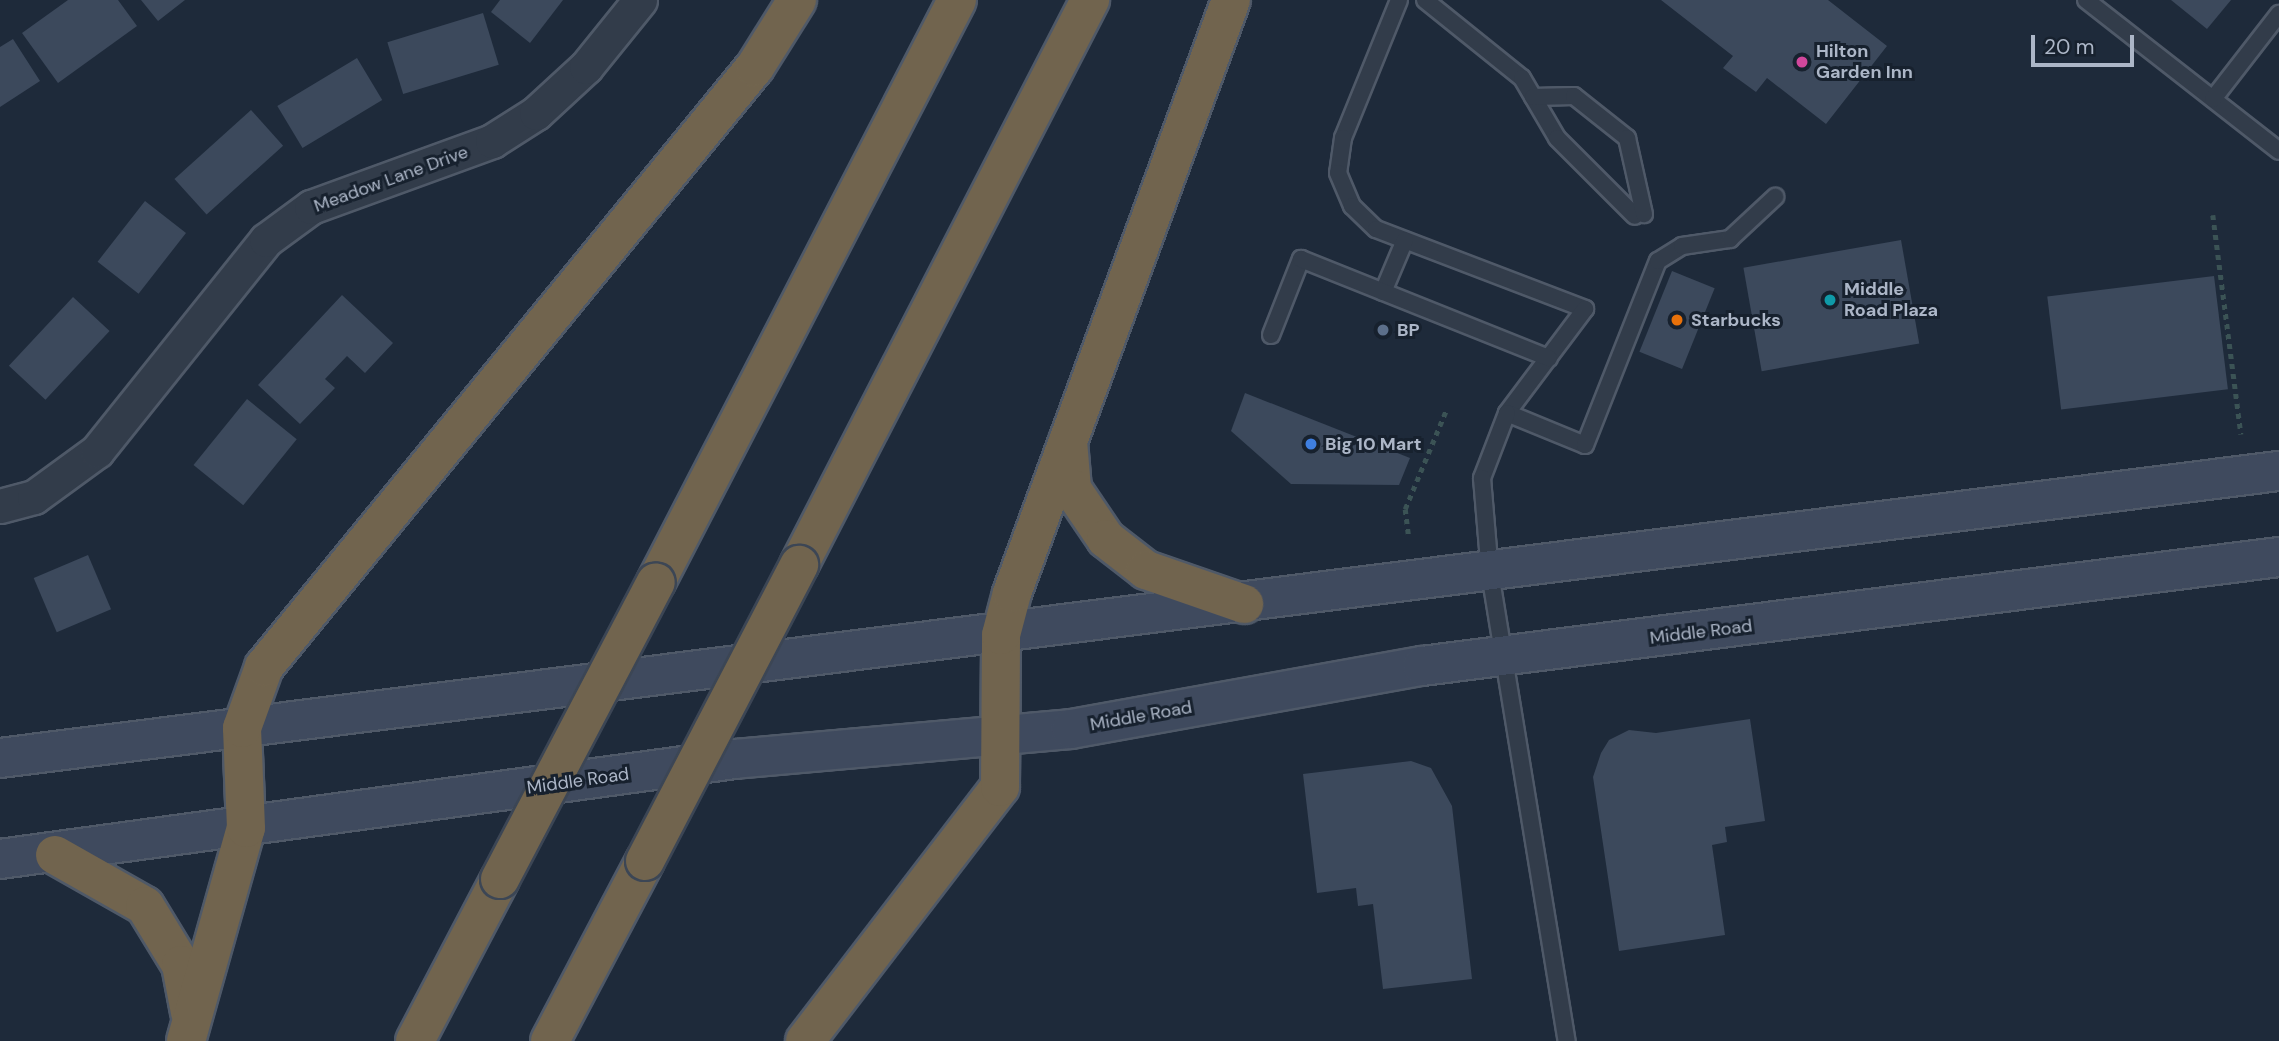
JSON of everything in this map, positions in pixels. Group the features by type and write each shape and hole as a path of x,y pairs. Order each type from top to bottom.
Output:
{"highway":[{"path":"189,1031 246,828 242,727 264,667 755,67 797,0"},
{"path":"415,1041 957,0"},
{"path":"550,1041 1090,0"},
{"path":"805,1041 1000,787 1001,635 1067,432 1231,0"},
{"path":"1067,432 1072,489 1107,539 1146,570 1244,604"},
{"path":"55,855 145,906 181,965 189,1031"}],"main road":[{"path":"0,758 1001,635 2279,471"},
{"name":"Middle Road","path":"0,859 55,855 735,759 1002,736 1505,658 2279,557"}],"street":[{"name":"Meadow Lane Drive","path":"0,506 33,497 97,451 265,240 311,207 492,141 536,113 586,67 640,0"}],"lane":[{"path":"1399,0 1343,138 1338,173 1352,206 1377,229 1586,309 1507,413 1482,478 1490,573 1567,1041"},
{"path":"1425,0 1522,78 1533,97 1557,138 1639,215 1627,138 1574,96 1533,97"},
{"path":"2086,0 2279,151"},
{"path":"2213,99 2279,14"},
{"path":"1507,413 1585,445 1658,261 1682,246 1730,239 1775,197"},
{"path":"1382,292 1405,240"},
{"path":"1271,335 1301,259 1549,358"}],"path":[{"path":"2213,215 2241,434"},
{"path":"1408,534 1405,509 1447,408"}],"building":[{"path":"68,0 118,0 137,26 58,83 22,33"},
{"path":"141,0 185,0 158,21"},
{"path":"500,0 563,0 530,43 491,12"},
{"name":"Hilton Garden Inn","path":"1661,0 1828,0 1887,46 1826,124 1767,78 1756,92 1723,68 1733,56"},
{"path":"2171,0 2231,0 2207,29"},
{"path":"483,13 499,65 403,94 387,42"},
{"path":"13,39 40,81 0,107 0,47"},
{"path":"357,58 382,100 303,148 277,106"},
{"path":"251,110 283,146 207,215 174,179"},
{"path":"145,201 186,233 139,294 98,262"},
{"name":"Middle Road Plaza","path":"1901,240 1919,343 1762,371 1743,268"},
{"name":"Starbucks","path":"1672,271 1715,288 1682,369 1639,352"},
{"path":"2214,276 2228,389 2061,410 2047,296"},
{"path":"342,295 393,343 365,373 347,356 325,379 335,388 300,424 258,385"},
{"path":"73,297 110,331 45,400 9,366"},
{"name":"Big 10 Mart","path":"1245,393 1410,458 1399,485 1291,484 1231,431"},
{"path":"247,399 297,439 243,505 194,465"},
{"path":"88,555 111,609 57,632 34,578"},
{"path":"1750,719 1765,821 1725,827 1727,842 1712,845 1725,935 1619,951 1593,777 1601,753 1609,740 1629,730 1656,733"},
{"path":"1411,761 1431,768 1452,806 1472,979 1383,989 1373,904 1358,906 1356,888 1317,893 1303,774"}],"place":[{"name":"Hilton Garden Inn","path":"1802,62"},
{"name":"Middle Road Plaza","path":"1830,300"},
{"name":"Starbucks","path":"1677,320"},
{"name":"BP","path":"1383,330"},
{"name":"Big 10 Mart","path":"1311,444"}]}
